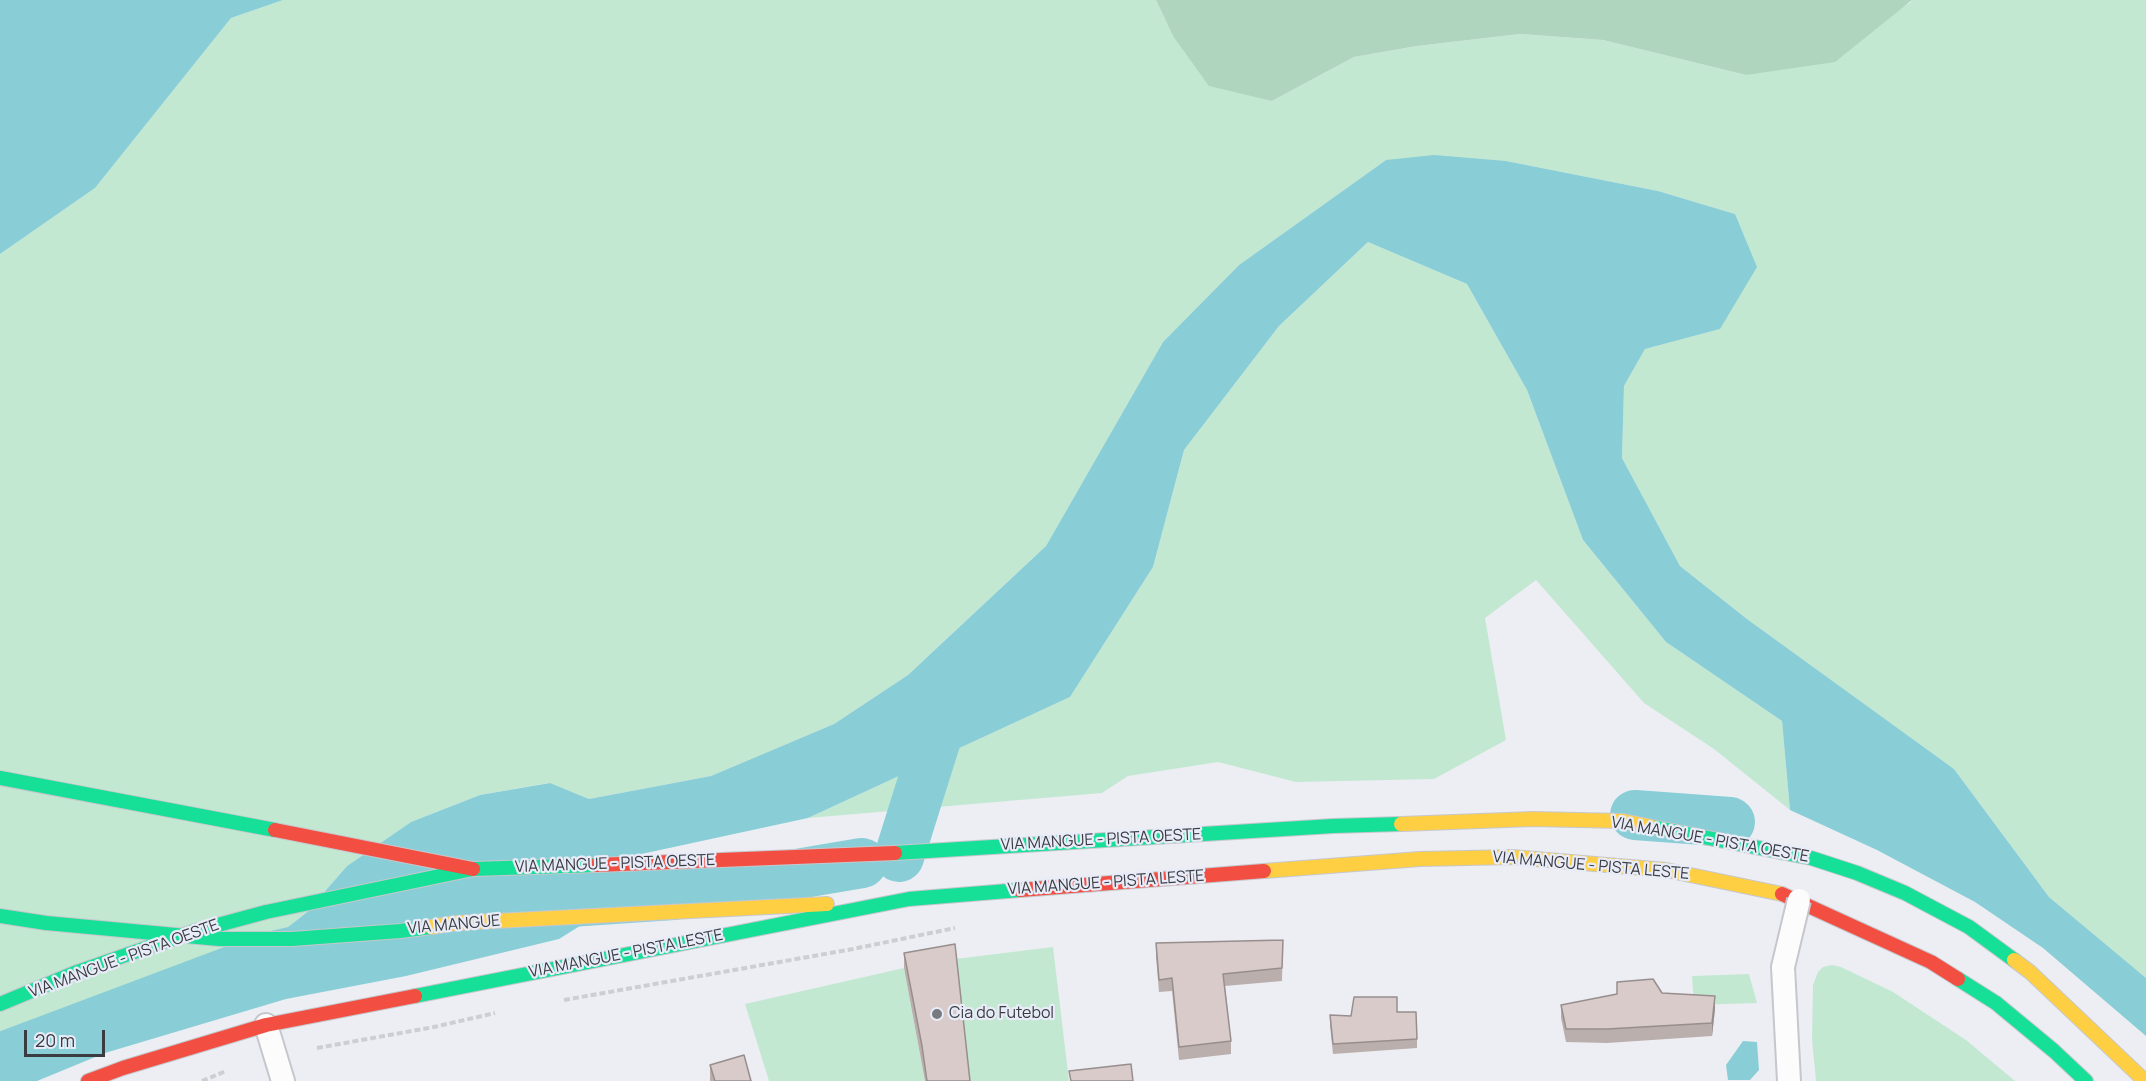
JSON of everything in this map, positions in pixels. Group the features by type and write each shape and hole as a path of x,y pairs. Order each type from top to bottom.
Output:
{"main road":[{"path":"0,778 473,868"},
{"name":"VIA MANGUE - PISTA OESTE","path":"0,1004 77,972 192,932 266,912 473,868 681,863 858,855 1333,826 1533,819 1623,821 1811,858 1905,892 1969,927 2030,972 2145,1081"},
{"name":"VIA MANGUE - PISTA LESTE","path":"88,1081 266,1024 909,899 1420,859 1512,857 1666,870 1778,892 1799,900 1931,962 1996,1003 2054,1050 2086,1081"},
{"name":"VIA MANGUE","path":"0,916 46,923 219,939 292,939 400,931 456,923 909,899"},
{"path":"103,1081 123,1068"}],"street":[{"path":"1789,1081 1783,967 1799,900"},
{"path":"266,1024 283,1081"}],"path":[{"path":"553,1001 853,949 966,926"},
{"path":"312,1049 502,1012"},
{"path":"202,1081 235,1067"}],"green space":[{"path":"283,0 1156,0 1173,36 1272,101 1354,57 1417,46 1520,34 1603,40 1746,75 1910,3 1912,0 2146,0 2146,978 2049,897 1954,769 1747,619 1680,566 1622,458 1624,386 1645,349 1720,329 1735,214 1658,191 1506,161 1386,160 1239,265 1163,342 1046,546 908,675 834,724 711,776 589,799 549,783 480,795 411,822 347,866 306,913 207,990 126,1034 0,1081 0,254 95,188 231,18"},
{"path":"1156,0 1912,0 1835,62 1746,75 1603,40 1520,34 1417,46 1354,57 1272,101 1209,86 1173,36"},
{"path":"1368,242 1467,284 1527,390 1583,540 1666,642 1782,721 1790,810 1714,749 1644,703 1536,580 1485,618 1506,740 1434,779 1296,782 1218,762 1128,776 1102,793 808,818 1070,697 1153,567 1184,450 1279,326"},
{"path":"1053,947 1069,1081 969,1081 955,959"},
{"path":"1832,965 1841,967 1893,992 1966,1040 2015,1081 1816,1081 1812,1040 1813,985 1818,972 1823,967"},
{"path":"904,968 925,1081 769,1081 745,1004"},
{"path":"1749,974 1757,1003 1694,1005 1692,976"}],"water":[{"path":"0,0 283,0 231,18 95,188 0,254"},
{"path":"1434,155 1506,161 1658,191 1735,214 1757,267 1720,329 1645,349 1624,386 1622,458 1680,566 1747,619 1954,769 2049,897 2146,978 2146,1036 2043,948 1975,902 1877,850 1790,810 1782,721 1666,642 1583,540 1527,390 1467,284 1368,242 1279,326 1184,450 1153,567 1070,697 808,818 609,861 681,863 559,939 406,976 286,999 105,1053 37,1081 3,1081 126,1034 207,990 306,913 347,866 411,822 480,795 550,783 589,799 711,776 834,724 908,675 1046,546 1163,342 1239,265 1386,160"},
{"path":"1743,1041 1757,1042 1759,1070 1750,1080 1728,1080 1726,1065"}],"building":[{"path":"1283,940 1282,968 1223,974 1231,1041 1179,1047 1172,978 1159,980 1156,943"},
{"name":"Cia do Futebol","path":"955,944 970,1081 927,1081 904,953"},
{"path":"1653,979 1662,993 1715,996 1712,1023 1566,1029 1561,1005 1617,994 1617,982"},
{"path":"1354,997 1397,997 1397,1012 1416,1012 1417,1039 1333,1044 1330,1015 1351,1016"},
{"path":"744,1055 751,1081 715,1081 710,1065"},
{"path":"1131,1064 1133,1081 1071,1081 1069,1071"}],"waterway":[{"path":"899,857 951,697"},
{"path":"1635,815 1730,822"},
{"path":"555,903 673,895 862,863"},
{"path":"0,1058 269,957 296,951"}],"traffic: fast":[{"path":"0,778 275,830"},
{"path":"895,853 1333,826 1401,824"},
{"path":"1652,827 1811,858 1857,873 1905,893 1969,927 2014,960"},
{"path":"0,1004 77,972 192,932 266,912 473,869 596,865"},
{"path":"415,996 909,899 1020,890"},
{"path":"0,916 46,923 219,939 292,939 431,927"},
{"path":"1958,979 1996,1003 2086,1081"}],"traffic: slow":[{"path":"1401,824 1533,819 1623,821 1652,827"},
{"path":"1264,871 1420,859 1512,857 1666,870 1782,894"},
{"path":"431,927 456,923 827,904"},
{"path":"2014,960 2030,972 2145,1081"}],"traffic: jam":[{"path":"275,830 473,869"},
{"path":"596,865 895,853"},
{"path":"1020,890 1264,871"},
{"path":"1782,894 1931,962 1958,979"},
{"path":"88,1081 123,1068 266,1025 415,996"}],"place":[{"name":"Cia do Futebol","path":"937,1014"}]}
